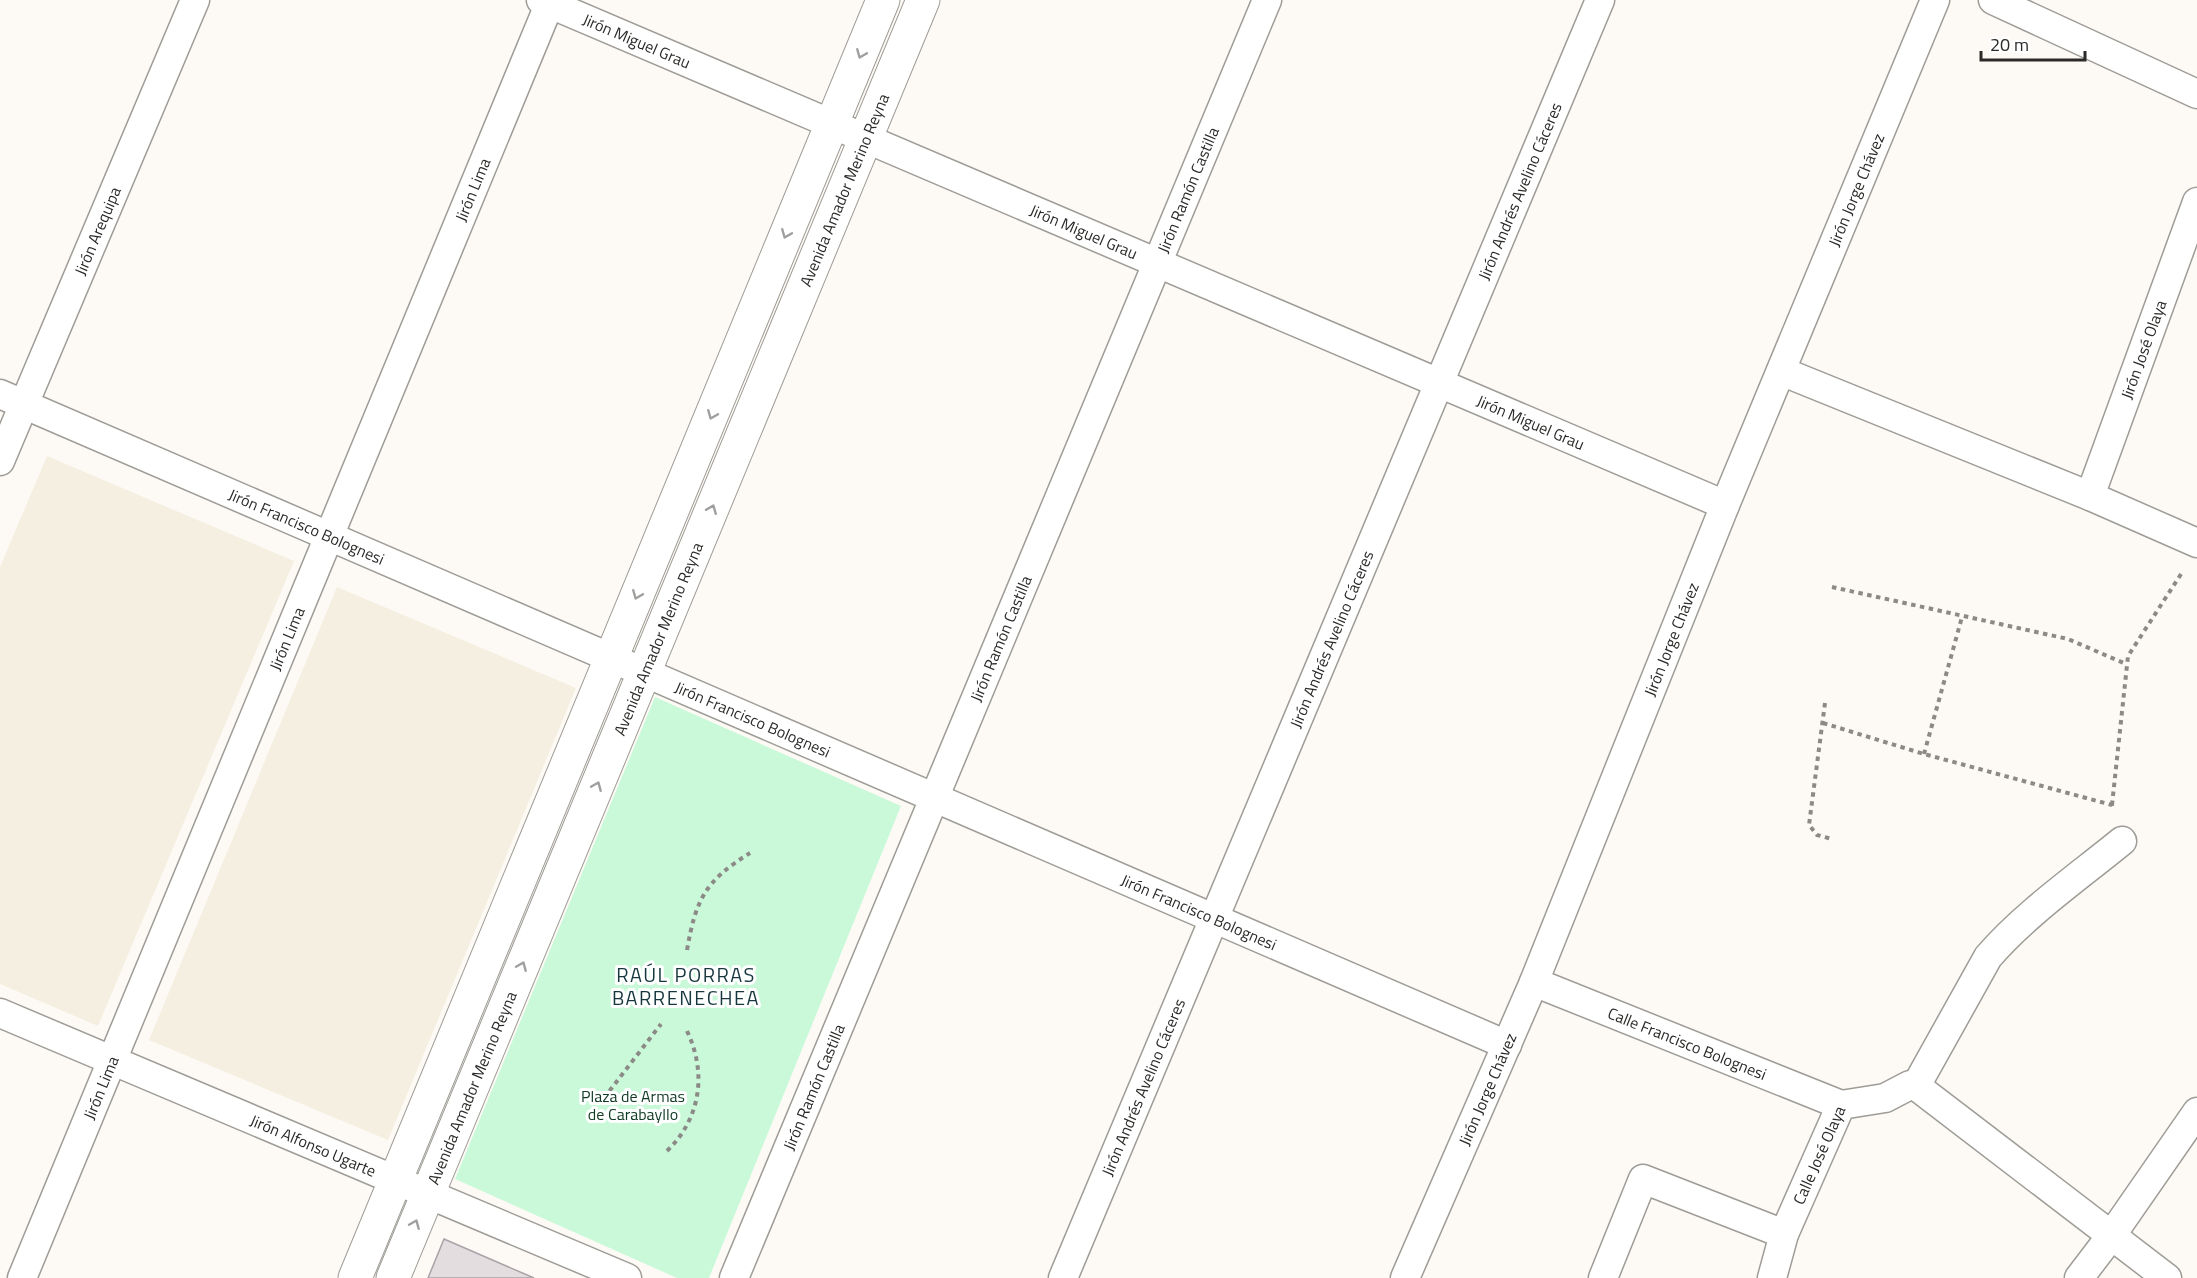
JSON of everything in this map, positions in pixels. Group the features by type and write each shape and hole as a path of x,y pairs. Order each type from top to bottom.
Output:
{"street":[{"name":"Jirón Arequipa","path":"0,461 12,399 195,0"},
{"path":"355,1278 883,0"},
{"name":"Avenida Amador Merino Reyna","path":"393,1278 923,0"},
{"name":"Jirón Ramón Castilla","path":"734,1278 1267,0"},
{"name":"Jirón Andrés Avelino Cáceres","path":"1063,1278 1600,0"},
{"name":"Jirón Jorge Chávez","path":"1405,1278 1534,982 1725,505 1935,0"},
{"path":"1993,0 2197,94"},
{"name":"Jirón Miguel Grau","path":"547,1 1725,505"},
{"name":"Jirón Lima","path":"22,1278 330,536 547,1"},
{"name":"Jirón José Olaya","path":"2090,496 2197,202"},
{"path":"1781,370 2196,538"},
{"name":"Jirón Francisco Bolognesi","path":"12,399 1507,1045"},
{"path":"2122,841 2008,935 1988,957 1916,1086 2167,1278"},
{"name":"Calle Francisco Bolognesi","path":"1534,982 1841,1105"},
{"name":"Jirón Alfonso Ugarte","path":"0,1013 627,1278"},
{"name":"Calle José Olaya","path":"1781,1273 1784,1234 1841,1105 1885,1098 1910,1085 1916,1086"},
{"path":"2079,1278 2197,1112"},
{"path":"1603,1278 1643,1179 1784,1234"}],"path":[{"path":"2122,841 2112,805 2128,656 2184,570"},
{"path":"1832,587 2068,639 2127,664"},
{"path":"1924,754 1962,617"},
{"path":"1826,703 1809,825 1817,834 1832,838"},
{"path":"1823,723 1924,754 2112,805"},
{"path":"687,950 692,921 705,889 726,868 750,853"},
{"path":"604,1098 661,1024"},
{"path":"667,1151 684,1131 697,1099 698,1062 687,1030"}],"shaded area":[{"path":"47,456 294,561 98,1026 0,984 0,567"},
{"path":"337,587 576,688 388,1140 149,1040"}],"green space":[{"name":"Plaza de Armas de Carabayllo","path":"655,697 901,806 709,1278 677,1278 455,1179"}],"building":[{"path":"444,1239 534,1278 428,1278"}],"district":[{"name":"RAÚL PORRAS BARRENECHEA","path":"686,986"}]}
